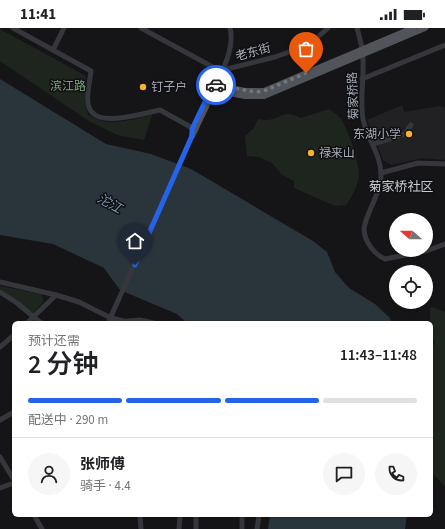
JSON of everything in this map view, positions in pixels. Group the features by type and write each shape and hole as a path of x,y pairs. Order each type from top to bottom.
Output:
{"main road":[{"path":"192,136 194,129 215,88 246,96 264,96 413,28"},
{"path":"363,52 425,28"}],"street":[{"path":"13,28 91,71 88,100 90,111 96,116 104,119 121,118 160,110 194,129"},
{"path":"53,50 64,28"},
{"path":"141,28 222,71"},
{"path":"215,88 232,42 230,28"},
{"name":"老东街","path":"222,71 275,57 309,44 328,28"},
{"name":"菊家桥路","path":"357,28 363,52 363,118 380,162 381,173 379,189 364,230 371,248 379,256 385,259 426,251 445,244"},
{"path":"362,79 445,45"},
{"path":"373,144 405,134 411,125"},
{"path":"0,282 79,302 109,321 192,136"},
{"path":"381,173 418,163 445,164"},
{"path":"0,292 39,321"},
{"path":"29,321 56,295"},
{"path":"134,321 145,321"},
{"path":"0,347 12,337"},
{"path":"0,420 12,413"},
{"path":"0,457 12,477"},
{"path":"0,488 12,484"},
{"path":"35,517 42,529"},
{"path":"140,517 141,529"},
{"path":"179,529 180,517"},
{"path":"196,517 196,529"},
{"path":"242,517 242,529"},
{"path":"257,529 259,517"}],"shaded area":[{"name":"东湖小学","path":"402,105 404,112 440,106 445,108 445,160 422,158 392,165 383,160 367,120"}],"green space":[{"name":"滨江路","path":"0,29 86,76 85,102 88,115 103,121 120,122 152,115 144,140 117,135 89,121 0,61"},
{"path":"329,109 341,119 347,130 359,169 359,178 353,194 346,205 335,206 294,188 294,181 282,175 272,163 259,157 247,156 245,136 254,128 258,119 273,119 286,114 295,115 301,118"},
{"path":"0,286 41,294 44,301 33,313 0,289"},
{"path":"433,307 445,312 445,486 433,474 433,346 435,343 433,337 433,321 430,321 430,309 433,309"}],"water":[{"name":"沱江","path":"0,79 106,144 151,154 191,169 313,241 327,252 335,272 349,288 375,304 390,318 391,321 185,321 177,314 120,290 104,268 53,244 0,235"},
{"path":"270,517 407,517 405,529 268,529"}],"way so far":[{"path":"216,85 245,91 264,91 306,73"}],"place":[{"name":"钉子户","path":"143,87"},
{"name":"东湖小学","path":"409,134"},
{"name":"禄来山","path":"311,153"}],"district":[{"name":"菊家桥社区","path":"401,186"}],"route":[{"path":"135,265 192,136 192,129 212,87 216,85"}]}
